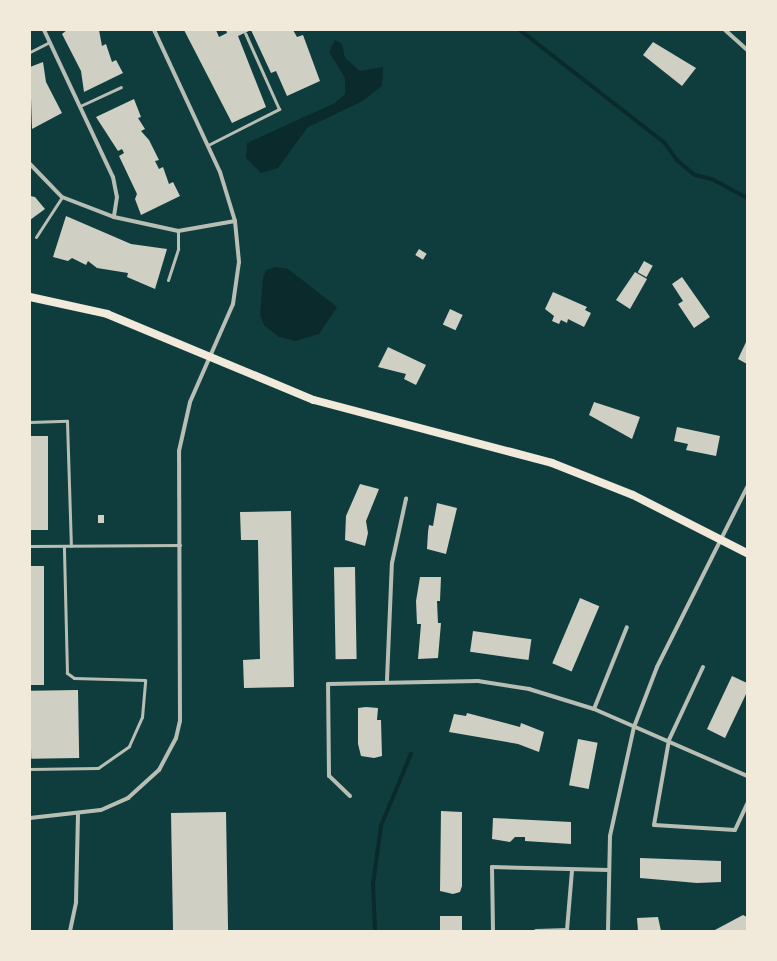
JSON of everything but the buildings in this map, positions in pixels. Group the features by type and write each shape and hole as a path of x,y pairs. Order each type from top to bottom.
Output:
{"main road":[{"path":"30,297 107,314 314,400 552,463 633,495 747,553"}],"street":[{"path":"44,30 117,187 114,216"},
{"path":"30,818 78,815 118,804 141,790 159,770 176,738 181,705 181,435 190,402 225,327 237,281 234,221 220,172 154,30"},
{"path":"724,30 747,50"},
{"path":"30,164 62,197 114,216 178,231 234,221"},
{"path":"608,931 608,870 616,802 634,727 657,667 747,488"},
{"path":"387,680 392,563 406,499"},
{"path":"594,709 626,627"},
{"path":"703,667 669,740 654,825 734,830 747,804"},
{"path":"350,796 330,776 328,684 387,680 502,684 594,709 634,727 669,740 747,776"},
{"path":"70,931 76,902 78,815"},
{"path":"493,931 492,867 608,870"},
{"path":"536,931 568,930 572,870"}],"lane":[{"path":"208,145 280,109 245,33"},
{"path":"30,52 50,42"},
{"path":"80,106 121,87"},
{"path":"36,237 62,197"},
{"path":"168,280 178,249 178,231"},
{"path":"30,422 67,421 71,546"},
{"path":"30,546 180,545"},
{"path":"30,769 98,768 129,746 142,717 145,680 74,678 67,673 64,546"}],"water":[{"path":"335,40 342,44 345,58 360,71 383,67 382,86 361,102 308,127 278,168 261,173 246,158 247,143 335,103 345,94 345,78 329,52"},
{"path":"276,267 288,269 337,307 319,334 295,341 279,337 264,325 260,315 263,278 266,270"}],"waterway":[{"path":"520,30 665,143 678,161 695,175 712,179 747,198"},
{"path":"375,931 373,884 381,826 411,754"}]}
